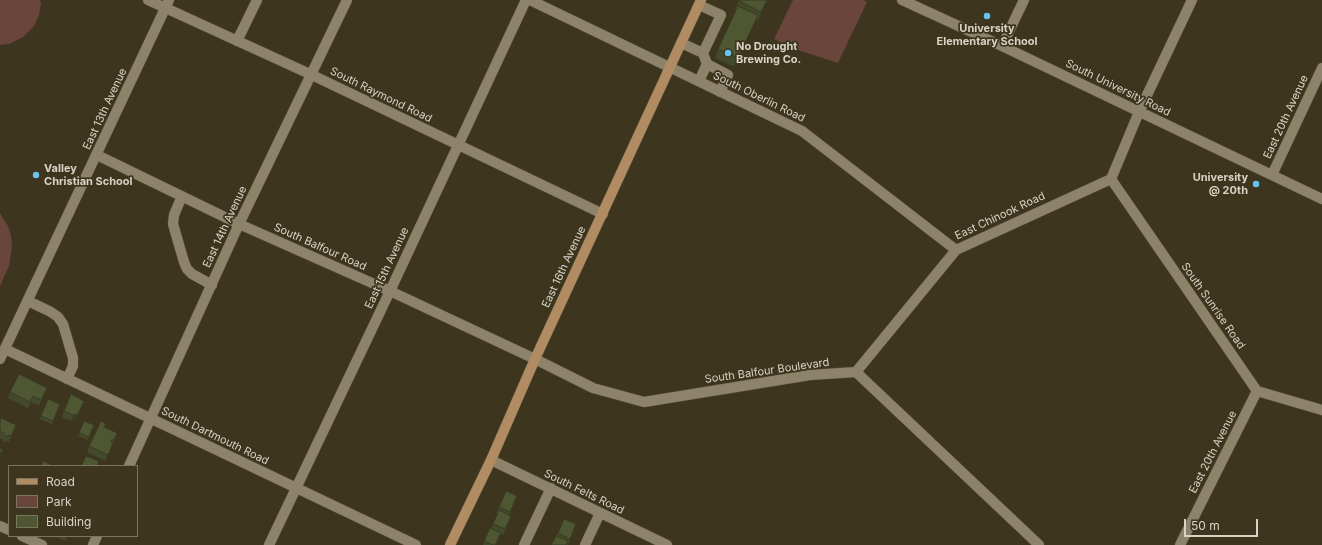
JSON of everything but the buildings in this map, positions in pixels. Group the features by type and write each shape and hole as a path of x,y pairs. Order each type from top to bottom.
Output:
{"main road":[{"name":"East 16th Avenue","path":"450,545 491,460 535,359 700,2"}],"street":[{"name":"South Raymond Road","path":"148,0 167,4 237,41 312,75 603,214"},
{"path":"237,41 257,0"},
{"name":"East 14th Avenue","path":"129,465 239,224 348,0"},
{"name":"East 15th Avenue","path":"269,545 526,0"},
{"name":"South Oberlin Road","path":"530,0 802,131 956,250"},
{"name":"South University Road","path":"902,0 922,4 1002,46 1322,199"},
{"path":"1002,46 1024,0"},
{"path":"1111,179 1139,112 1192,0"},
{"path":"700,2 721,15 703,53 707,64 728,75 720,92"},
{"name":"East 13th Avenue","path":"0,359 167,4"},
{"path":"681,43 703,53"},
{"path":"699,81 707,64"},
{"name":"East 20th Avenue","path":"1272,175 1322,68"},
{"name":"South Balfour Road","path":"97,154 239,224 390,291 535,359"},
{"name":"East Chinook Road","path":"856,372 956,250 1111,179"},
{"name":"South Sunrise Road","path":"1111,179 1257,392"},
{"path":"182,196 174,215 174,224 184,262 187,269 192,274 212,285"},
{"path":"28,301 51,312 58,317 63,324 73,358 72,366 67,379"},
{"name":"South Dartmouth Road","path":"5,349 416,545"},
{"name":"South Balfour Boulevard","path":"535,359 592,388 644,402 810,375 856,372"},
{"path":"856,372 1038,545"},
{"path":"1257,392 1322,410"},
{"name":"East 20th Avenue","path":"1180,545 1257,392"},
{"name":"South Felts Road","path":"491,460 667,545"},
{"path":"524,545 550,488"},
{"path":"585,545 600,513"},
{"path":"24,537 42,545"}],"green space":[{"path":"0,0 40,0 41,4 39,15 34,26 23,37 9,44 0,45"},
{"path":"793,0 863,0 867,2 838,63 795,49 774,39"},
{"path":"0,213 8,226 12,246 9,266 0,286"}],"place":[{"name":"University Elementary School","path":"987,16"},
{"name":"No Drought Brewing Co.","path":"728,53"},
{"name":"Valley Christian School","path":"36,175"},
{"name":"University @ 20th","path":"1256,184"}]}
